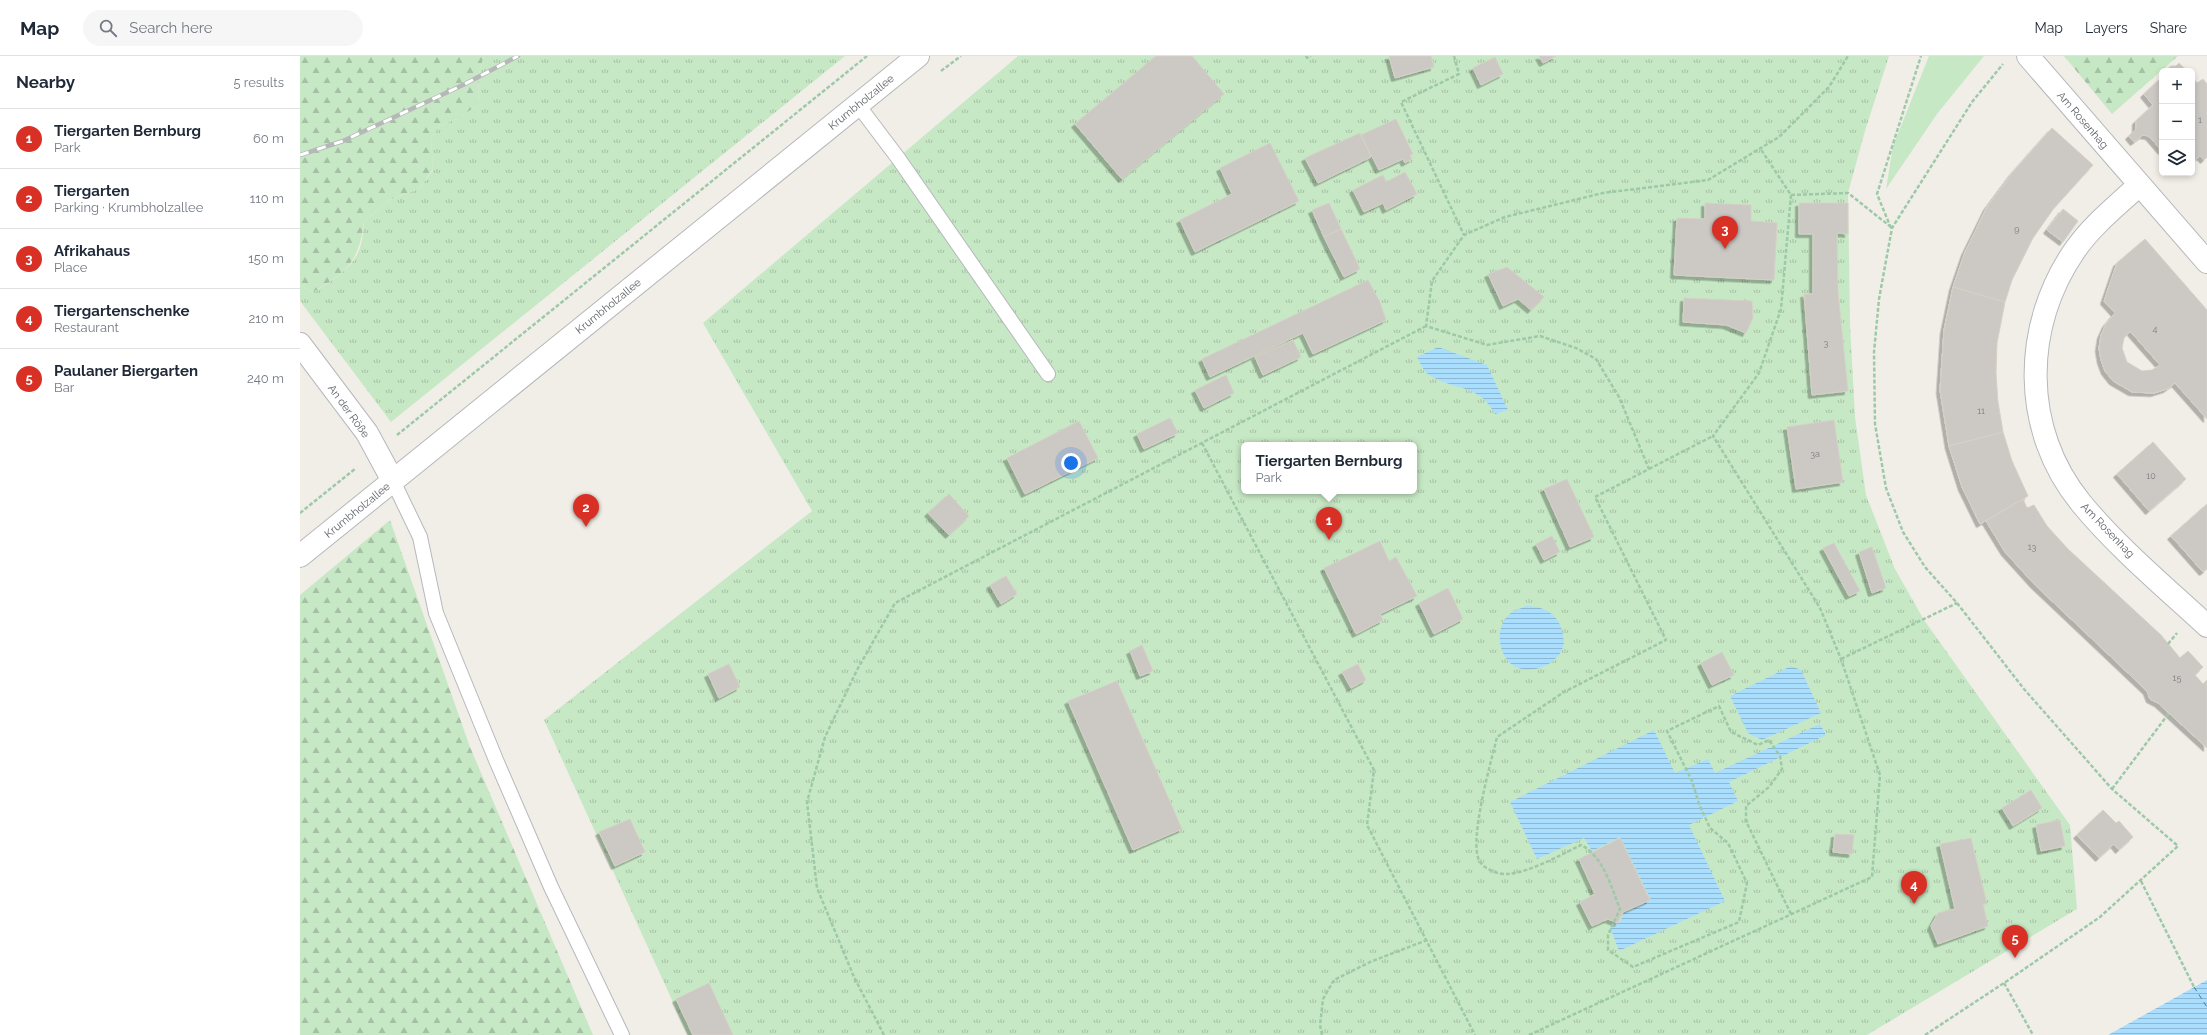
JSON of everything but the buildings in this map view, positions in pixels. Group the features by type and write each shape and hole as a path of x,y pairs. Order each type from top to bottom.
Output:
{"street":[{"name":"Krumbholzallee","path":"300,556 918,56"},
{"name":"Am Rosenhag","path":"2028,56 2207,262"},
{"name":"Am Rosenhag","path":"2139,185 2090,232 2076,249 2052,290 2040,329 2034,370 2039,417 2057,465 2081,503 2100,525 2207,626"},
{"name":"An der Röße","path":"300,344 366,433 393,481"}],"lane":[{"path":"858,105 898,158 1048,374"},
{"path":"393,481 420,537 436,613 496,760 550,887 622,1035"}],"path":[{"path":"300,513 867,56"},
{"path":"1306,56 1308,58 1311,56"},
{"path":"1454,56 1459,74 1401,102 1464,235"},
{"path":"1426,326 1432,281 1464,235 1505,217 1603,193 1708,180 1779,137 1829,87 1848,56"},
{"path":"1892,228 1877,194 1921,56"},
{"path":"1925,1035 2004,983 2100,916 2141,881 2178,846 2112,789 2024,689 1956,603 1925,567 1903,532 1886,488 1876,431 1874,352 1879,299 1892,228 1972,102 2005,62"},
{"path":"1760,148 1791,195 1781,309 1759,374 1713,436 1595,497 1666,640 1564,692 1497,738 1485,785 1478,830 1477,848 1479,860 1484,866 1498,874 1520,872 1581,845 1586,848 1598,858 1620,909 1608,936 1608,950 1633,967 1740,922 1748,883 1728,843 1710,828 1699,804 1692,781 1667,731 1719,706 1731,732 1758,745 1769,740 1780,756 1782,769 1769,787 1746,806 1746,821 1791,914"},
{"path":"1791,195 1848,193 1892,228"},
{"path":"884,1035 854,977 817,888 807,802 825,738 857,670 895,603 1426,326 1486,344 1540,336 1576,348 1596,359 1618,397 1649,469"},
{"path":"1529,1035 1872,877 1880,775 1841,659 1820,608 1713,436"},
{"path":"1202,443 1374,770 1368,825 1475,1035"},
{"path":"1841,659 1956,603"},
{"path":"2112,789 2169,713"},
{"path":"2141,881 2194,987"},
{"path":"1322,1035 1320,1025 1323,999 1334,980 1370,962 1426,940"},
{"path":"2004,983 2033,1035"}],"green space":[{"path":"300,56 484,56 479,73 478,105 459,118 439,126 431,139 433,169 419,189 389,200 364,222 359,247 355,256 343,272 335,279 313,292 300,285"},
{"path":"484,56 845,56 391,422 300,301 300,285 313,292 335,278 349,266 358,252 362,241 364,222 389,200 419,189 433,170 431,139 439,126 459,118 478,105 479,73"},
{"path":"1018,56 1889,56 1865,131 1848,193 1850,325 1855,417 1866,495 1895,569 1924,620 2070,825 2077,909 1867,1035 688,1035 544,720 812,511 703,323"},
{"path":"1929,56 1984,56 1937,114 1886,189 1893,146"},
{"path":"2064,56 2178,56 2164,68 2159,68 2159,73 2112,114"},
{"path":"390,520 470,747 593,1035 300,1035 300,595"}],"water":[{"path":"1438,347 1487,365 1508,410 1495,414 1488,404 1474,392 1439,380 1427,374 1417,357"},
{"path":"1526,606 1533,606 1545,610 1555,617 1559,622 1564,641 1564,646 1555,660 1541,668 1533,670 1525,670 1510,663 1502,652 1500,645 1500,630 1506,617 1512,612"},
{"path":"1791,666 1801,670 1821,713 1762,740 1748,733 1730,696"},
{"path":"1820,724 1826,735 1729,782 1738,801 1689,825 1725,901 1619,951 1610,927 1620,922 1624,913 1651,900 1620,837 1592,851 1584,838 1537,859 1510,802 1654,730 1675,773 1708,759 1715,773"},
{"path":"2207,980 2207,1035 2108,1035"}],"ferry route":[{"path":"2194,987 2207,1007"}],"railway":[{"path":"300,155 343,141 465,84 518,56"}],"place":[{"name":"Afrikahaus","path":"1725,249"},
{"name":"Tiergarten","path":"586,527"},
{"name":"Tiergarten Bernburg","path":"1329,540"},
{"name":"Tiergartenschenke","path":"1914,904"},
{"name":"Paulaner Biergarten","path":"2015,958"}]}
